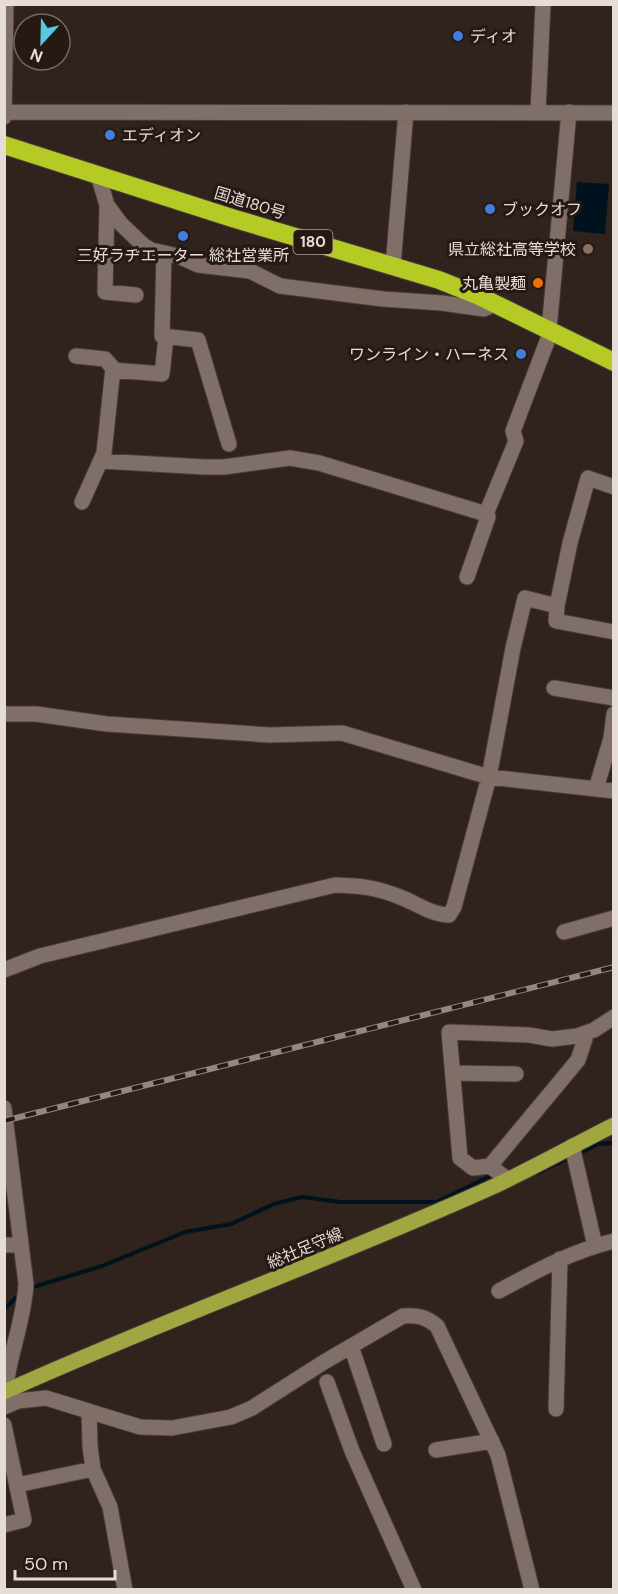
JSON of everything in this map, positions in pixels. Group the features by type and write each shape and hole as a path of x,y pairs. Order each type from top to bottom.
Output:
{"highway":[{"name":"国道180号","path":"4,145 232,218 440,280 614,362"}],"main road":[{"name":"総社足守線","path":"5,1392 65,1365 296,1271 507,1179 614,1125"}],"street":[{"path":"6,4 5,115 614,113"},
{"path":"538,112 543,4"},
{"path":"393,266 406,112"},
{"path":"466,577 488,517 486,514 516,441 513,431 550,330 569,112"},
{"path":"98,175 108,205 121,224 151,250 178,256 198,265 250,271 280,286 484,309 495,304"},
{"path":"108,205 105,292 136,295"},
{"path":"164,253 162,336 198,340 229,444"},
{"path":"113,370 162,374 166,337"},
{"path":"76,356 105,359 113,370 104,453 82,502"},
{"path":"101,461 224,467 290,458 319,463 486,514"},
{"path":"614,487 588,478 570,543 556,621 614,632"},
{"path":"4,970 40,956 335,885 369,886 440,915 449,915 454,907 489,777 513,648 525,598 557,606"},
{"path":"554,688 614,698"},
{"path":"4,714 36,714 107,724 270,735 342,733 489,777 614,791"},
{"path":"596,789 611,738 614,714"},
{"path":"564,932 614,918"},
{"path":"587,1033 578,1060 490,1166 473,1168 460,1158 449,1032 529,1035 552,1039 587,1033 614,1017"},
{"path":"453,1073 516,1074"},
{"path":"4,1108 26,1284 25,1302 7,1370 5,1392"},
{"path":"614,1113 614,1118"},
{"path":"572,1146 595,1246"},
{"path":"490,1166 507,1179"},
{"path":"499,1291 560,1260 614,1241"},
{"path":"4,1245 21,1245"},
{"path":"556,1409 560,1260"},
{"path":"4,1407 18,1401 46,1398 140,1427 172,1428 231,1417 252,1408 403,1316 416,1315 427,1318 437,1326 498,1455 532,1590"},
{"path":"351,1346 384,1444"},
{"path":"327,1382 352,1451 414,1590"},
{"path":"88,1411 93,1469 110,1507 124,1590"},
{"path":"4,1425 24,1520 4,1525"},
{"path":"436,1450 492,1441"},
{"path":"17,1485 93,1469"}],"water":[{"path":"577,182 609,184 605,234 573,231"}],"waterway":[{"path":"578,1154 598,1144 614,1143"},
{"path":"537,1173 571,1157"},
{"path":"30,1288 102,1266 185,1232 231,1224 274,1204 302,1197 341,1202 437,1202 488,1177 492,1179"},
{"path":"4,1309 21,1293"}],"railway":[{"path":"4,1121 614,967"}],"place":[{"name":"ディオ","path":"458,36"},
{"name":"エディオン","path":"110,135"},
{"name":"ブックオフ","path":"490,209"},
{"name":"三好ラヂエーター 総社営業所","path":"183,236"},
{"name":"県立総社高等学校","path":"588,249"},
{"name":"丸亀製麺","path":"538,283"},
{"name":"ワンライン・ハーネス","path":"521,354"}]}
